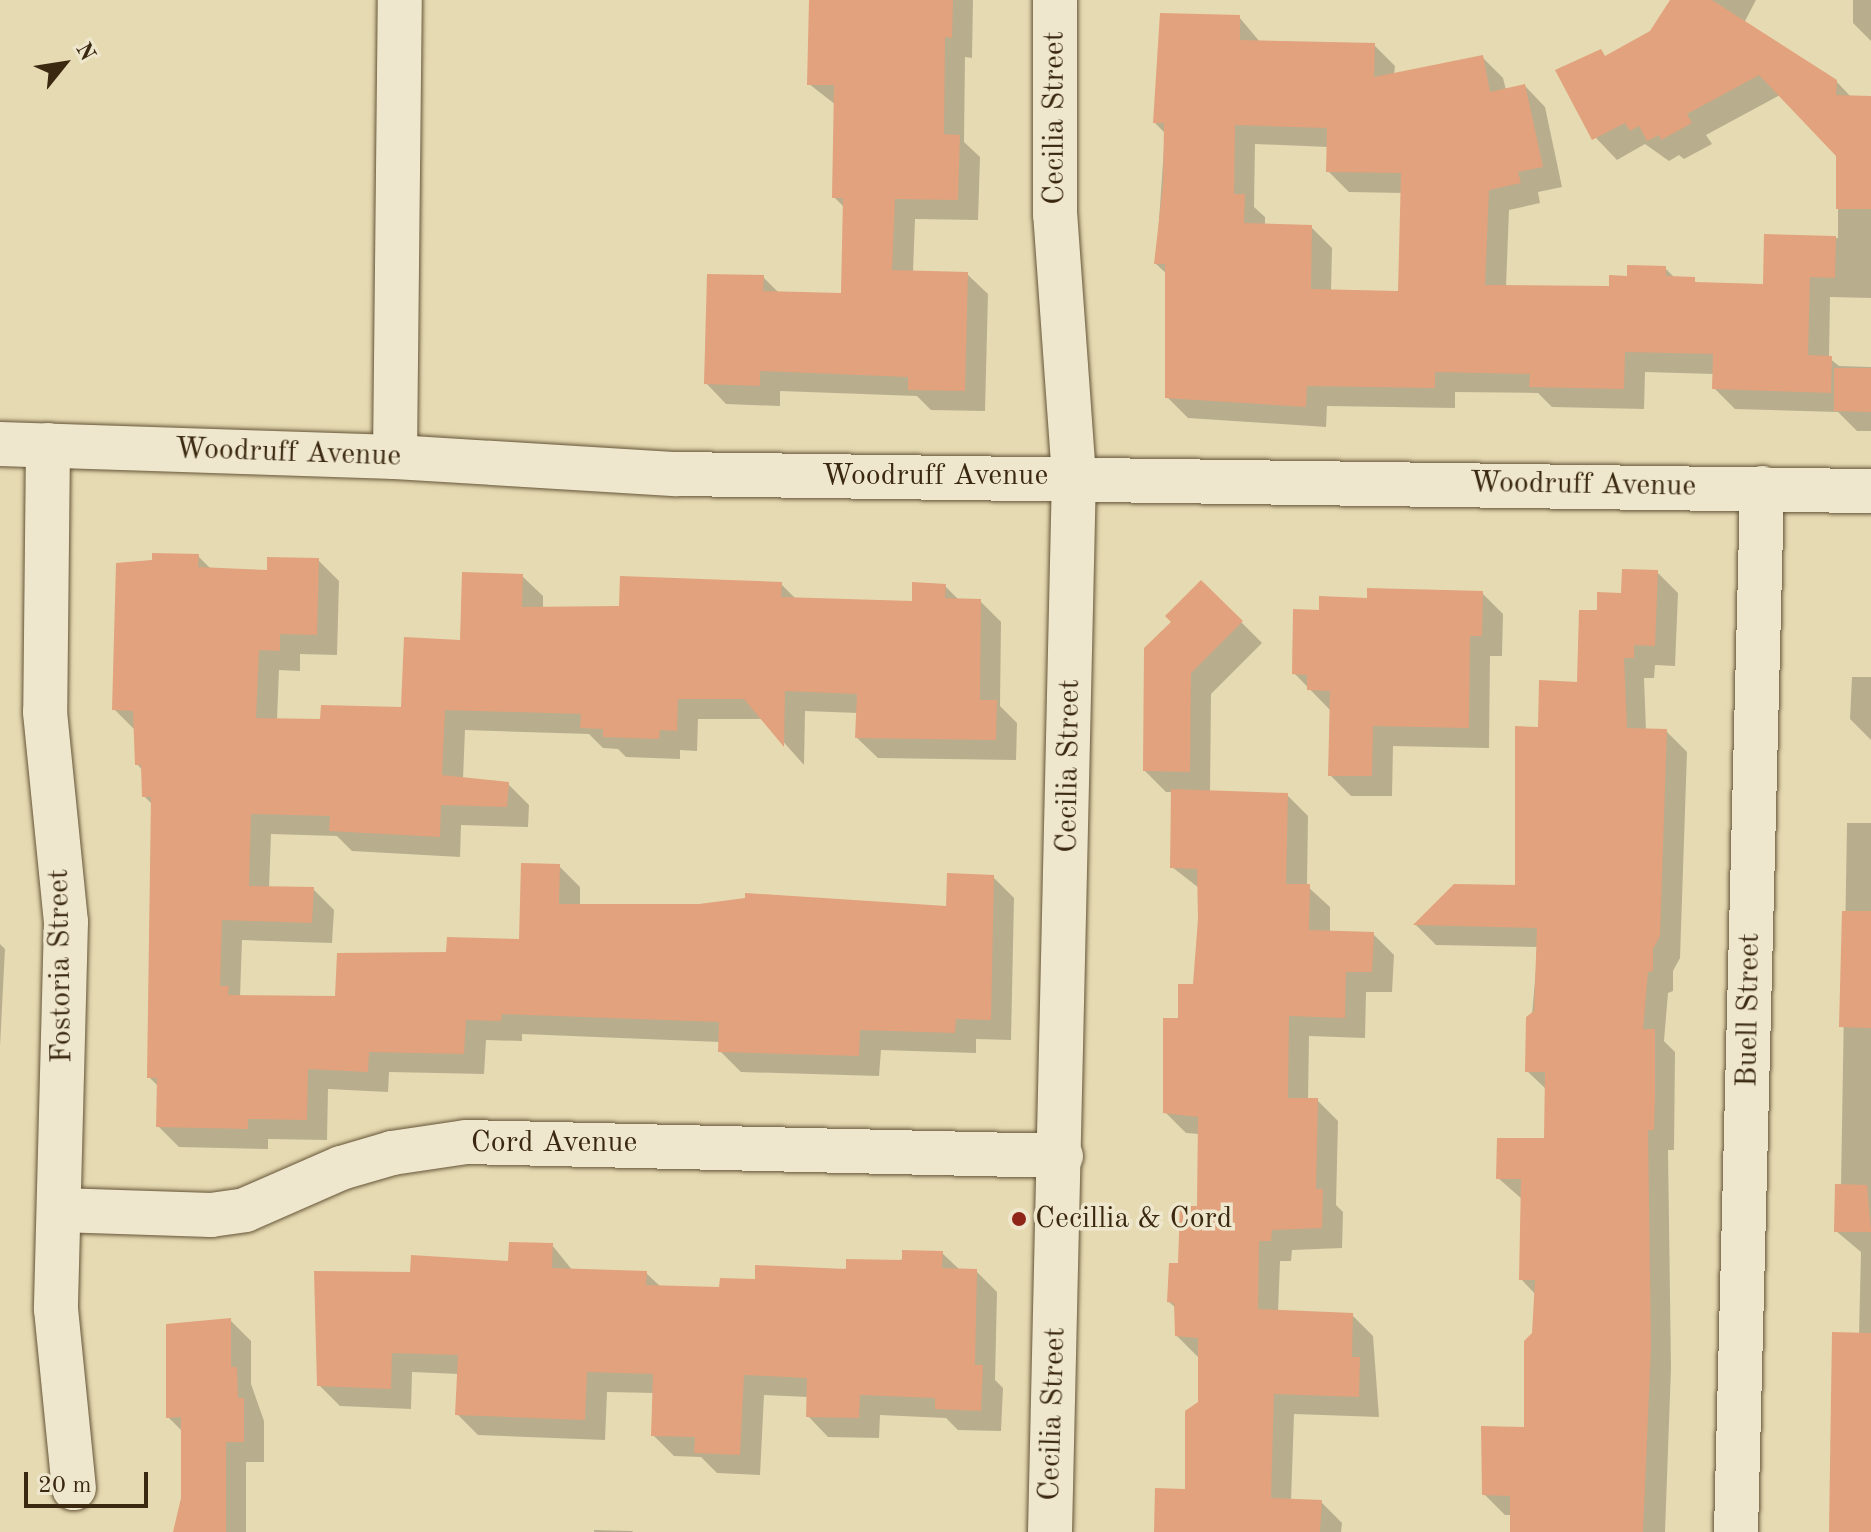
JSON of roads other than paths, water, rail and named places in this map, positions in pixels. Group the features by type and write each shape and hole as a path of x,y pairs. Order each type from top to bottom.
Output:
{"street":[{"path":"395,457 400,0"},
{"name":"Cecilia Street","path":"1050,1532 1061,1156 1074,477 1055,215 1055,0"},
{"name":"Woodruff Avenue","path":"0,444 395,457 676,474 1074,477 1871,491"},
{"name":"Fostoria Street","path":"48,445 45,712 66,922 56,1309 74,1488"},
{"name":"Buell Street","path":"1736,1532 1762,488"},
{"name":"Cord Avenue","path":"59,1210 211,1215 245,1210 341,1168 392,1153 466,1142 1061,1156"}],"place":[{"name":"Cecillia & Cord","path":"1019,1219"}]}
